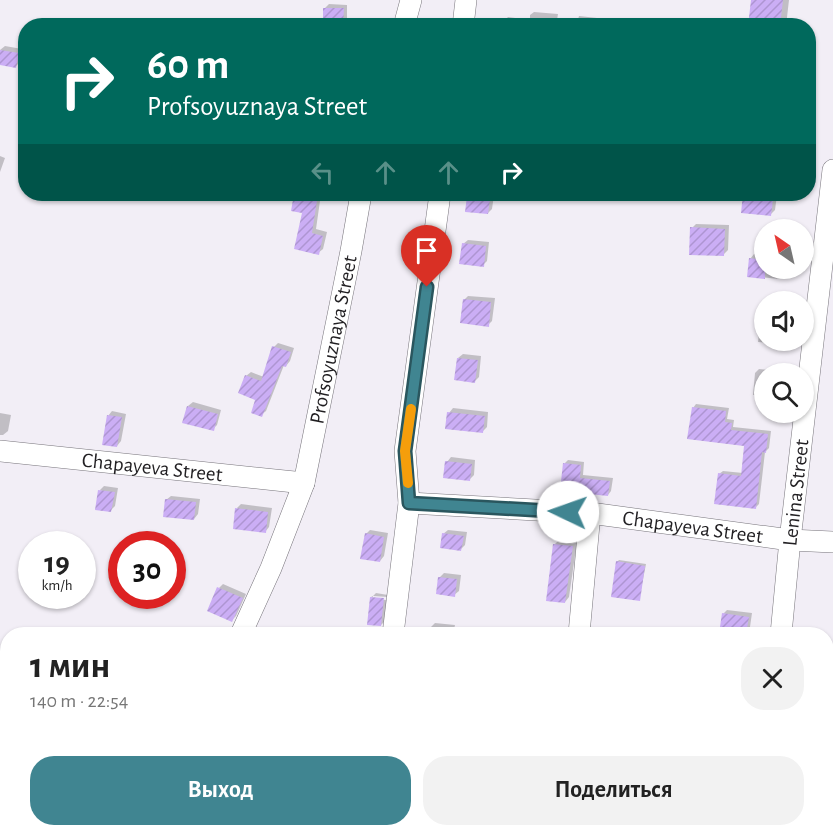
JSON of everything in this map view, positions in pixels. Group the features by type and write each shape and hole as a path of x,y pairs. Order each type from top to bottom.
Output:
{"street":[{"path":"406,18 411,0"},
{"path":"464,18 466,0"},
{"name":"Lenina Street","path":"782,627 833,170"},
{"name":"Profsoyuznaya Street","path":"245,627 304,483 360,201"},
{"path":"394,627 409,503 405,451 439,201"},
{"name":"Chapayeva Street","path":"0,451 304,483"},
{"name":"Chapayeva Street","path":"409,503 590,513 790,540 833,542"},
{"path":"580,627 590,513"}],"building":[{"path":"751,0 783,0 781,18 749,18"},
{"path":"323,8 344,8 343,18 323,18"},
{"path":"0,50 18,53 16,68 0,65"},
{"path":"293,201 317,201 312,233 323,236 319,255 294,249 302,213 291,211"},
{"path":"466,201 490,201 488,214 465,212"},
{"path":"742,201 773,201 771,216 741,213"},
{"path":"690,227 725,229 724,256 689,255"},
{"path":"462,243 486,246 484,267 459,264"},
{"path":"749,258 754,259 754,278 747,277"},
{"path":"463,299 491,302 489,327 460,323"},
{"path":"272,346 291,352 286,367 282,366 262,417 251,413 255,400 238,393 245,375 261,381"},
{"path":"457,358 478,360 475,383 454,380"},
{"path":"187,406 218,414 214,431 182,423"},
{"path":"692,407 726,411 725,422 732,423 731,430 768,434 766,453 762,452 756,509 714,504 718,473 741,476 744,446 687,439"},
{"path":"447,412 485,416 483,433 445,429"},
{"path":"107,415 122,417 117,447 102,445"},
{"path":"445,461 472,464 470,481 443,478"},
{"path":"563,463 581,465 580,478 610,481 608,496 560,491"},
{"path":"98,490 115,492 111,512 95,510"},
{"path":"165,499 196,502 194,520 163,517"},
{"path":"235,508 268,512 266,533 233,529"},
{"path":"365,533 384,537 380,562 360,559"},
{"path":"442,533 464,536 461,551 440,548"},
{"path":"553,544 573,546 565,603 546,601"},
{"path":"616,561 645,566 640,601 611,597"},
{"path":"438,577 457,579 455,597 436,594"},
{"path":"217,587 243,598 232,622 207,611"},
{"path":"370,597 384,598 381,626 367,625"},
{"path":"722,613 749,617 747,627 720,627"}],"slow traffic":[{"path":"408,483 405,451 411,409"}],"route":[{"path":"427,287 405,451 409,503 568,512"}]}
